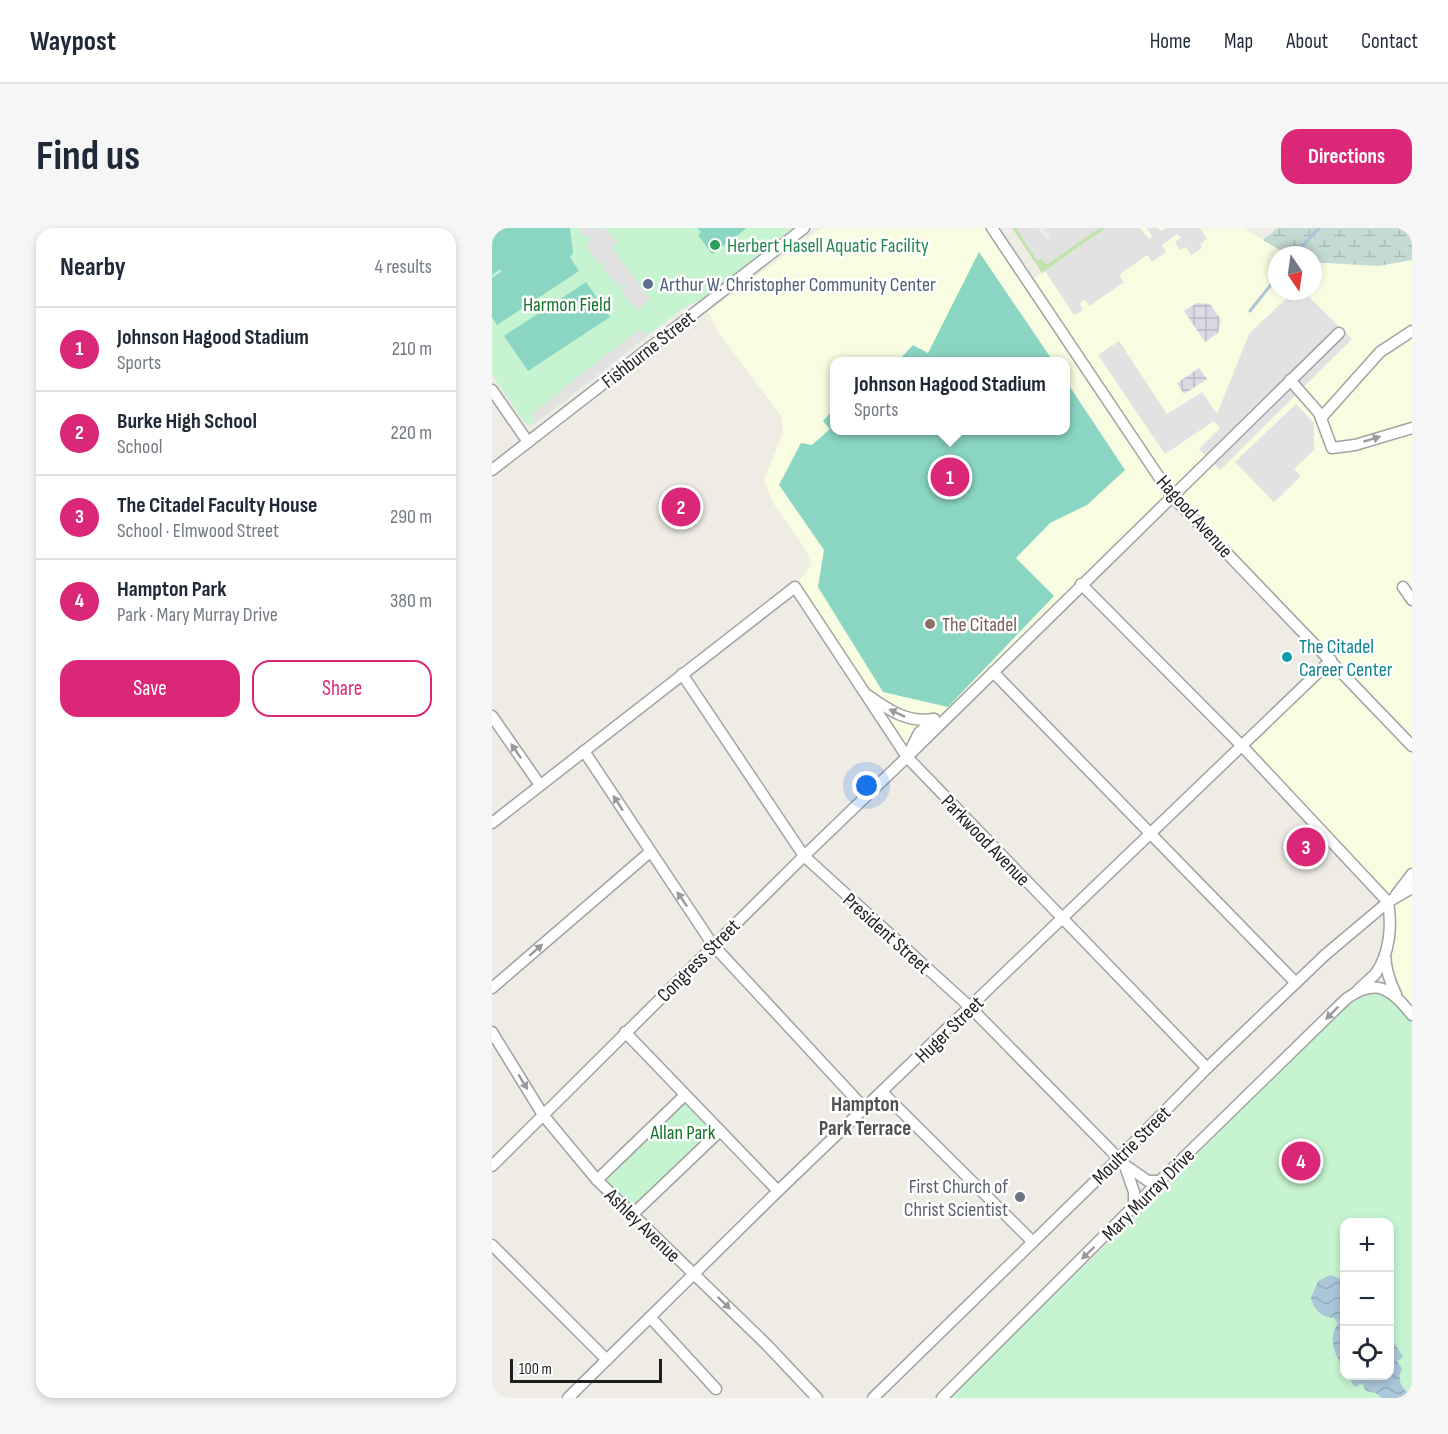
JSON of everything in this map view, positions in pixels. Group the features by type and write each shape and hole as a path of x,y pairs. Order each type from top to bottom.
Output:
{"street":[{"name":"Fishburne Street","path":"492,470 804,228"},
{"name":"Hagood Avenue","path":"992,228 1172,495 1409,738"},
{"path":"1321,418 1380,352 1412,331"},
{"name":"Congress Street","path":"492,1166 713,945 1339,333"},
{"path":"1290,380 1313,405 1321,418 1332,448 1412,428"},
{"path":"492,390 528,442"},
{"path":"1081,584 1391,900 1391,929 1385,952 1386,968 1390,983 1412,1015"},
{"name":"Parkwood Avenue","path":"682,675 795,587 907,757 1207,1068"},
{"path":"1403,587 1412,600"},
{"name":"Huger Street","path":"568,1398 778,1191 1331,660"},
{"path":"993,672 1296,983"},
{"path":"492,823 682,675"},
{"name":"President Street","path":"682,675 804,856 971,1008 1121,1162 1148,1181 1160,1181"},
{"path":"864,692 900,716 911,720 934,719"},
{"name":"Congress Street","path":"907,757 919,733 926,725 955,710"},
{"path":"492,716 540,785"},
{"path":"584,751 713,945 865,1109"},
{"path":"492,988 650,852"},
{"name":"Moultrie Street","path":"1391,900 1412,874"},
{"name":"Moultrie Street","path":"873,1398 1033,1242 1121,1162 1207,1068 1324,955 1391,900 1412,888"},
{"name":"Mary Murray Drive","path":"942,1398 1134,1206 1346,999 1375,974 1385,952"},
{"path":"1355,992 1377,987 1387,989 1398,997"},
{"name":"Ashley Avenue","path":"492,1032 543,1115 597,1180 767,1345 817,1398"},
{"path":"625,1032 778,1191"},
{"path":"882,1092 1033,1242"},
{"path":"597,1180 685,1095"},
{"path":"633,1214 720,1131"},
{"name":"President Street","path":"1121,1162 1134,1192 1134,1206"},
{"path":"492,1245 607,1360"},
{"path":"650,1317 716,1389"}],"shaded area":[{"path":"580,228 598,228 600,231 606,228 617,242 611,248 651,299 637,311 621,290 626,284 624,283 619,288 603,268 608,262 601,265 585,245 590,241 590,237 581,236"},
{"name":"The Citadel","path":"821,228 992,228 1029,282 1104,228 1244,228 1273,246 1268,246 1268,300 1322,300 1322,263 1378,266 1412,260 1412,1015 1390,983 1388,902 1242,746 1331,660 1172,496 907,757 795,587 811,564 806,550 773,503 764,480 783,432 781,416 720,335 708,312"},
{"path":"1018,228 1038,228 1047,240 1050,237 1043,228 1099,228 1047,264 1042,259 1037,260"},
{"path":"1106,228 1140,228 1150,240 1152,236 1147,228 1158,228 1161,231 1167,228 1200,228 1207,239 1200,244 1202,248 1191,255 1186,247 1180,250 1175,242 1181,237 1177,234 1162,245 1166,252 1152,262 1147,255 1119,275 1124,282 1089,306 1085,300 1082,301 1080,304 1083,310 1074,315 1045,271"},
{"path":"1285,300 1312,300 1352,339 1220,470 1199,449 1220,428 1214,421 1165,454 1098,355 1119,341 1167,414 1202,392 1217,414 1249,334"},
{"path":"1197,303 1210,304 1221,320 1218,333 1205,342 1184,311"},
{"path":"638,330 650,334 535,423 530,415"},
{"path":"1199,368 1207,379 1184,394 1177,383"},
{"path":"1296,404 1314,423 1314,450 1294,469 1301,476 1274,502 1235,462"}],"green space":[{"name":"Harmon Field","path":"492,228 792,228 703,299 683,308 537,422 529,425 524,422 492,375"},
{"path":"492,228 570,228 573,253 570,257 579,271 497,325 492,317 492,278 502,271 499,270 492,275"},
{"name":"Herbert Hasell Aquatic Facility","path":"697,228 747,228 712,254 698,235 701,232"},
{"path":"1012,228 1018,228 1037,260 1042,259 1047,264 1099,228 1106,228 1042,273"},
{"path":"1278,228 1412,228 1412,260 1378,266 1322,263 1322,246 1273,246 1263,240"},
{"path":"979,252 1050,357 902,357 913,345 928,353"},
{"path":"586,282 610,317 528,371 504,336"},
{"path":"1070,387 1125,470 1087,505 1050,523 1016,558 1054,596 948,707 883,692 818,587 824,550 779,485 801,443 812,445 830,429 830,435 1070,435"},
{"path":"830,413 830,429 823,421"},
{"path":"1372,992 1380,993 1391,998 1412,1021 1412,1398 948,1398 1126,1225 1348,1003"},
{"name":"Allan Park","path":"685,1099 716,1131 633,1209 601,1180"}],"water":[{"path":"1330,1275 1340,1279 1340,1361 1333,1341 1338,1323 1334,1318 1319,1312 1311,1298 1318,1281"},
{"path":"1394,1342 1403,1357 1397,1361 1402,1369 1401,1384 1412,1398 1382,1398 1376,1393 1366,1391 1362,1383 1355,1387 1351,1380 1394,1380"}],"waterway":[{"path":"1302,246 1319,228"},
{"path":"1250,311 1268,288"}],"place":[{"name":"Herbert Hasell Aquatic Facility","path":"715,245"},
{"name":"Arthur W. Christopher Community Center","path":"648,284"},
{"name":"Johnson Hagood Stadium","path":"950,477"},
{"name":"Burke High School","path":"681,507"},
{"name":"The Citadel","path":"930,624"},
{"name":"The Citadel Career Center","path":"1287,657"},
{"name":"The Citadel Faculty House","path":"1306,847"},
{"name":"Hampton Park","path":"1301,1161"},
{"name":"First Church of Christ Scientist","path":"1020,1197"}],"district":[{"name":"Hampton Park Terrace","path":"865,1116"}]}
